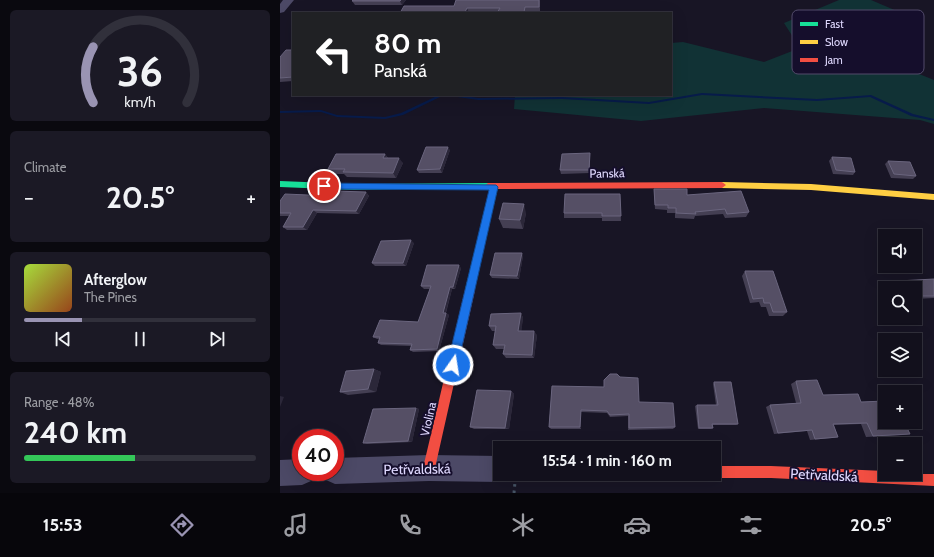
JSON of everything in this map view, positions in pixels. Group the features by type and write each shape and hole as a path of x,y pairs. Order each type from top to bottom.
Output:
{"street":[{"path":"280,10 289,0"},
{"name":"Panská","path":"280,184 354,187 722,185 818,188 934,197"},
{"name":"Violina","path":"429,468 494,187"},
{"name":"Petřvaldská","path":"344,471 429,468 493,469"},
{"path":"280,473 292,472"},
{"name":"Petřvaldská","path":"721,472 771,472 934,480"}],"green space":[{"path":"839,0 871,0 895,10 815,10"},
{"path":"792,20 792,36 784,23"},
{"path":"683,42 764,62 792,51 792,74 919,74 934,80 934,124 920,120 764,108 641,121 514,109 515,96 672,96 672,43"}],"building":[{"path":"353,0 401,0 352,1"},
{"path":"456,0 539,0 539,7 525,7 524,12 498,12 500,8 467,8 465,12 401,12 404,6 454,6"},
{"path":"286,50 292,50 292,77 280,78 280,57"},
{"path":"426,147 448,147 440,169 417,170"},
{"path":"590,153 589,170 560,170 562,154"},
{"path":"336,154 385,154 383,158 399,158 393,173 343,172 345,169 328,169"},
{"path":"832,157 851,158 855,172 836,170"},
{"path":"888,161 910,162 916,176 894,174"},
{"path":"654,189 687,189 687,195 741,191 749,212 727,214 725,209 695,212 696,214 676,213 676,208 668,208 668,205 655,205"},
{"path":"334,191 366,192 356,211 313,210 303,227 283,227 291,213 280,213 280,201 285,194 331,196"},
{"path":"565,194 620,194 621,216 602,216 602,213 564,213"},
{"path":"503,203 524,204 520,220 499,219"},
{"path":"411,240 403,263 372,263 381,241"},
{"path":"495,253 522,253 517,276 490,275"},
{"path":"427,265 459,265 453,287 450,287 443,313 446,313 437,349 410,350 412,344 378,343 380,337 373,337 380,320 418,322 431,286 421,286"},
{"path":"745,271 773,271 787,312 773,312 770,303 764,303 763,298 753,299"},
{"path":"934,279 934,296 922,296 922,281 898,281"},
{"path":"521,313 518,331 534,331 532,355 503,354 505,345 493,345 496,326 489,326 491,314"},
{"path":"374,369 368,389 340,392 346,371"},
{"path":"610,374 617,374 620,377 638,378 639,402 673,403 675,427 629,428 629,414 610,415 607,411 581,410 580,427 549,427 552,386 604,387 604,380"},
{"path":"817,380 823,395 858,394 861,402 878,401 878,429 908,429 910,434 873,436 867,423 833,424 838,437 815,439 812,430 778,433 770,405 801,403 796,381"},
{"path":"714,382 731,382 738,424 712,424 713,428 699,428 697,405 718,405"},
{"path":"477,390 511,391 505,428 470,427"},
{"path":"416,408 408,441 363,443 373,409"}],"waterway":[{"path":"458,96 478,99 562,98 649,103 702,94 817,100 871,96 912,115 934,120"},
{"path":"280,112 321,111 337,116 385,118 402,114 439,96"}],"traffic: fast":[{"path":"280,184 354,187 488,186"},
{"path":"470,290 494,187"}],"traffic: slow":[{"path":"722,185 811,187 934,197"}],"traffic: jam":[{"path":"488,186 722,185"},
{"path":"429,468 470,290"},
{"path":"721,472 771,472 934,480"}],"route":[{"path":"324,186 494,187 453,365"}]}
